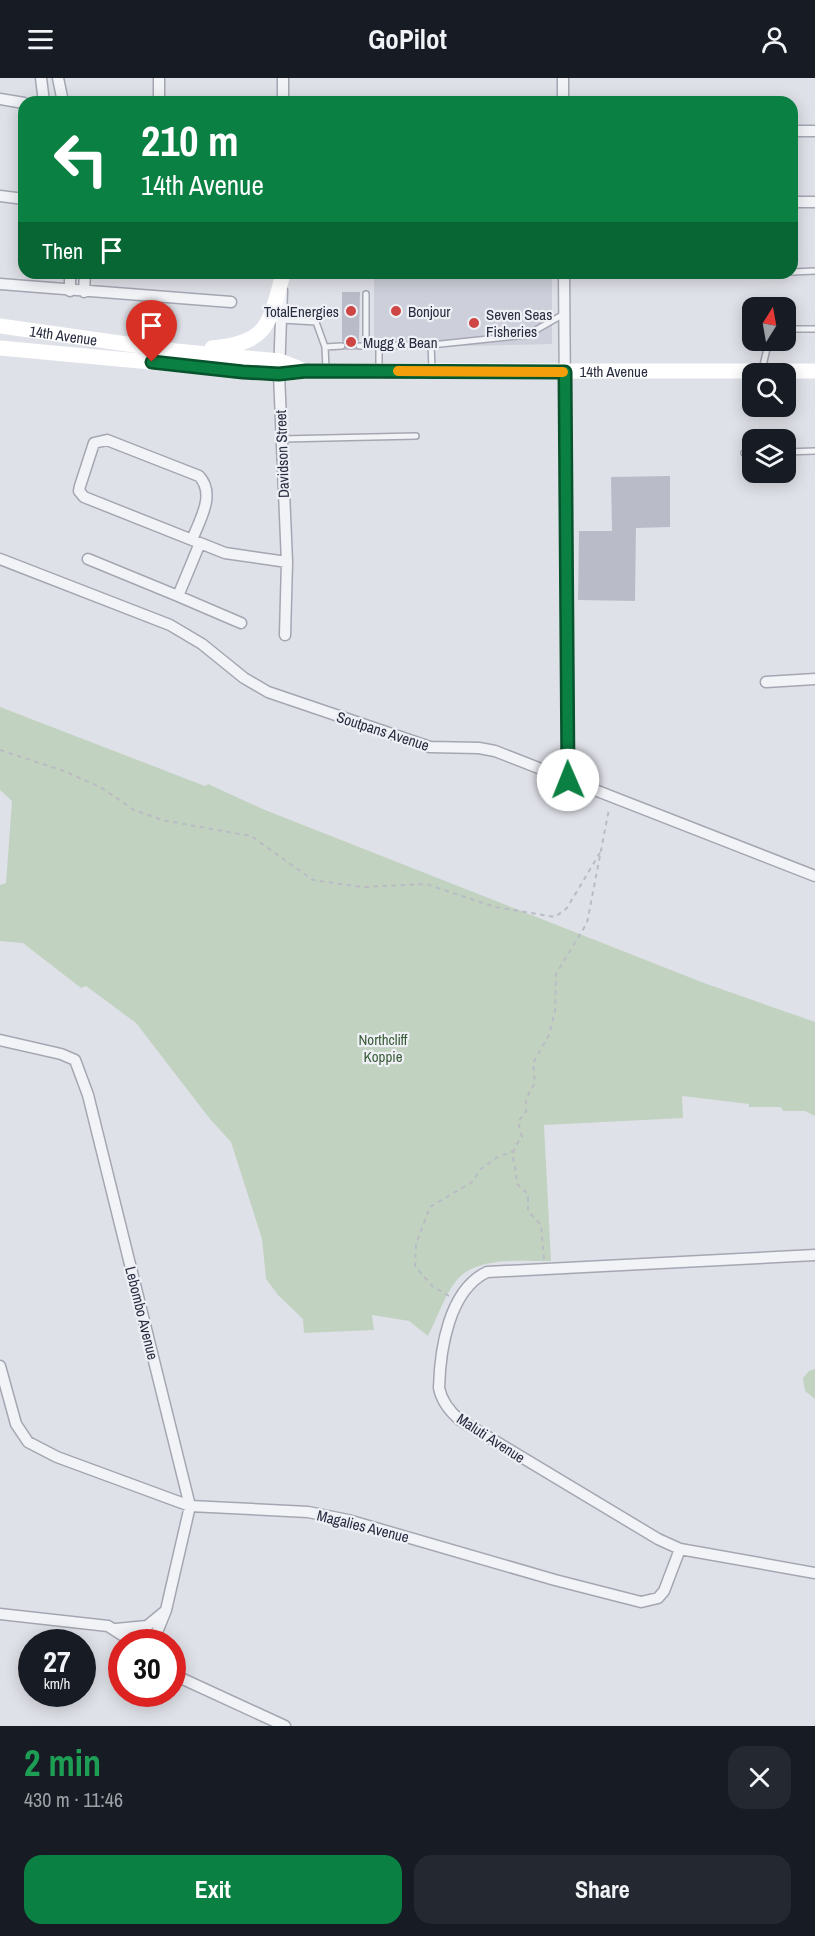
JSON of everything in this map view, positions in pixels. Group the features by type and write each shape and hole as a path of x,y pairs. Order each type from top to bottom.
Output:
{"main road":[{"path":"176,351 238,345 249,341 267,327 281,279"},
{"name":"14th Avenue","path":"0,326 280,368"},
{"name":"14th Avenue","path":"0,348 326,372 742,371"},
{"name":"14th Avenue","path":"796,371 815,371"}],"street":[{"path":"41,78 43,96"},
{"path":"58,78 62,96"},
{"path":"159,78 159,96"},
{"path":"283,78 283,96"},
{"path":"563,78 563,96"},
{"path":"0,99 18,102"},
{"path":"798,131 815,131"},
{"path":"0,196 18,198"},
{"path":"798,202 815,202"},
{"path":"70,279 70,291"},
{"path":"84,292 85,279"},
{"name":"Davidson Street","path":"283,279 280,368 287,562 285,635"},
{"path":"564,279 568,780"},
{"path":"0,284 231,302"},
{"path":"178,596 196,542 207,494 205,482 199,476 107,440 94,444 80,486 81,494 196,542 225,553 287,562"},
{"name":"Soutpans Avenue","path":"0,559 170,625 202,645 250,682 279,696 430,747 489,750 815,876"},
{"path":"88,559 242,623"},
{"path":"766,682 815,679"},
{"name":"Lebombo Avenue","path":"0,1040 61,1054 75,1060 81,1071 190,1506 166,1610 158,1629"},
{"path":"456,1302 466,1287 488,1272 815,1255"},
{"name":"Maluti Avenue","path":"456,1302 440,1381 442,1399 449,1411 576,1492 680,1549 815,1573"},
{"name":"Magalies Avenue","path":"0,1366 16,1424 28,1442 57,1457 190,1506 308,1512 348,1520 555,1580 641,1602 658,1598 664,1591 680,1549"},
{"path":"0,1614 100,1625 116,1629 147,1626 166,1610"},
{"path":"186,1680 285,1726"}],"lane":[{"path":"798,272 815,271"},
{"path":"366,294 362,346 431,345 527,335 564,314"},
{"path":"282,320 315,321 325,347 326,372"},
{"path":"796,329 815,329"},
{"path":"431,345 432,371"},
{"path":"325,347 342,346"},
{"path":"379,346 379,372"},
{"path":"282,439 416,436"},
{"path":"796,452 815,451"}],"path":[{"path":"0,750 64,771 102,788 134,810 162,820 251,836 313,880 362,887 426,884 495,907 555,917 567,908 601,851"},
{"path":"545,1268 541,1225 528,1211 528,1194 516,1183 517,1171 511,1156 522,1137 518,1122 526,1111 526,1099 535,1083 533,1063 549,1035 555,1011 556,974 587,922 611,797"},
{"path":"456,1302 432,1287 415,1266 416,1244 422,1225 430,1207 472,1182 481,1169 496,1158 513,1151"}],"shaded area":[{"path":"374,279 552,279 552,344 374,348"}],"green space":[{"name":"Northcliff Koppie","path":"0,707 205,786 208,784 265,810 704,983 815,1022 815,1116 805,1111 783,1111 781,1107 749,1107 749,1104 682,1096 683,1118 544,1125 551,1261 500,1262 476,1267 465,1273 456,1281 448,1294 428,1336 409,1321 372,1315 374,1330 304,1333 303,1319 278,1295 266,1279 262,1239 231,1142 210,1119 136,1023 86,986 81,988 23,943 0,941 0,885 6,883 12,801 0,790"},
{"path":"815,1369 815,1399 805,1391 803,1378 809,1371"}],"building":[{"path":"342,292 360,292 359,341 355,344 356,350 345,350 346,344 342,341"},
{"path":"670,476 670,527 636,528 635,601 578,600 579,531 612,531 611,477"}],"slow traffic":[{"path":"398,371 563,372"}],"place":[{"name":"TotalEnergies","path":"351,311"},
{"name":"Bonjour","path":"396,311"},
{"name":"Seven Seas Fisheries","path":"474,323"},
{"name":"Mugg & Bean","path":"351,342"}],"route":[{"path":"152,362 279,374 306,371 565,372 568,780"}]}
